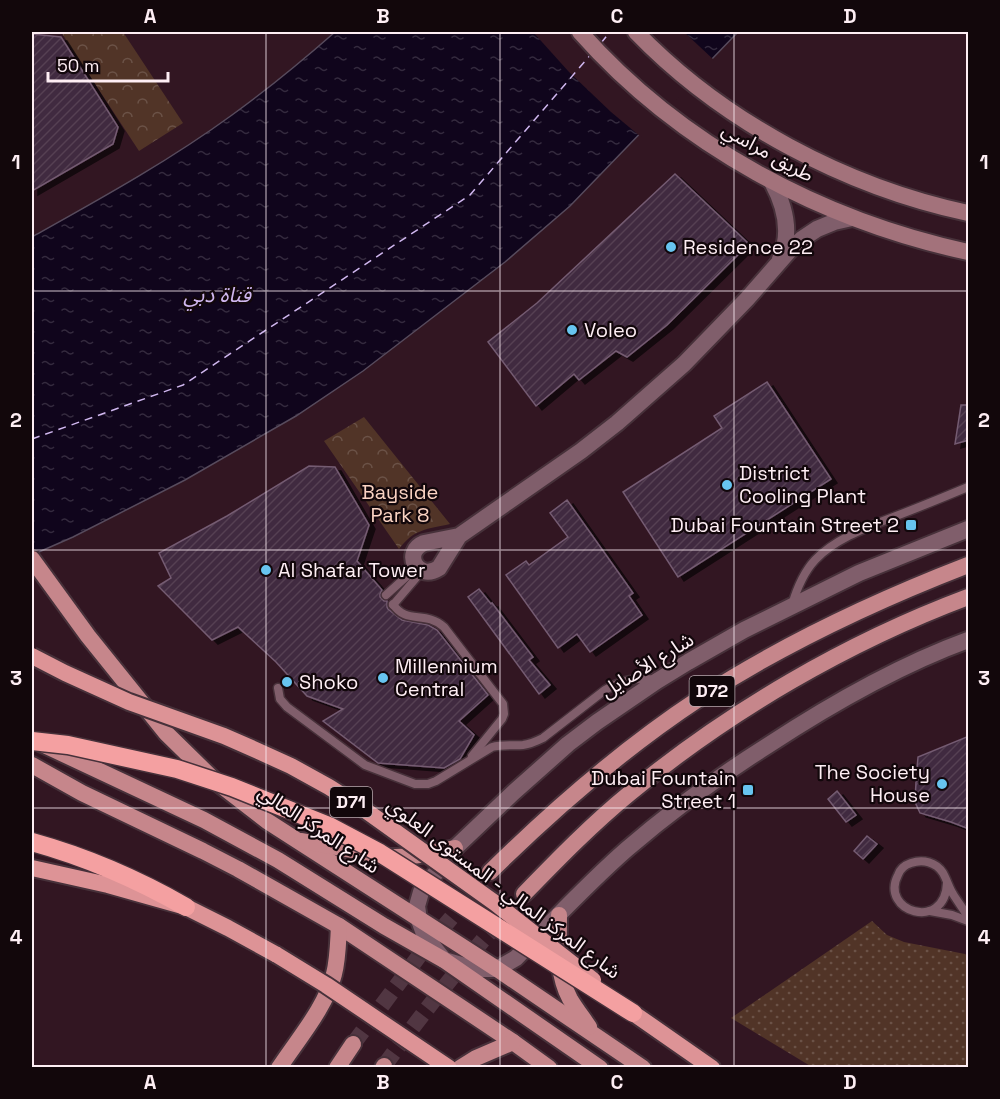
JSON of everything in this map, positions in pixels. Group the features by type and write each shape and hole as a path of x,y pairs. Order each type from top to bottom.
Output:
{"highway":[{"name":"شارع المركز المالي - المستوى العلوي","path":"32,656 119,698 224,736 291,766 329,787 495,903 633,1013 712,1068"},
{"path":"32,740 68,745 177,769 232,787 329,826 380,853 633,1013"},
{"path":"32,842 111,869 228,928 326,985 449,1068"},
{"path":"32,868 108,885 186,907"}],"main road":[{"name":"طريق مراسي","path":"580,32 611,64 668,113 729,157 767,179 852,218 897,233 969,252"},
{"name":"طريق مراسي","path":"636,32 694,84 780,143 871,184 918,200 969,213"},
{"name":"شارع المركز المالي","path":"32,559 88,636 166,734 240,801 294,839 497,969 643,1068"},
{"name":"D72","path":"490,872 528,834 577,791 628,750 699,699 793,643 842,618 892,595 969,565"},
{"name":"D72","path":"524,894 629,794 746,708 787,683 839,656 916,618 969,597"},
{"path":"32,740 223,830 314,882 444,960 600,1068"},
{"path":"32,765 82,793 212,855 339,926 549,1068"},
{"path":"294,839 390,857 425,854 455,848"},
{"path":"384,926 393,925 399,918 399,909 396,905"},
{"path":"559,915 559,961 565,987 570,999 593,1033"},
{"path":"279,1068 324,1002 331,987 335,971 339,926"},
{"path":"460,1068 476,1058 513,1042"},
{"path":"337,1068 353,1044"}],"street":[{"path":"767,179 782,202 786,223 786,238 777,265"},
{"path":"459,536 439,568 434,571 419,569 414,562 413,556 419,545 459,536 581,451 642,402 684,364 802,239 834,222 852,218"},
{"name":"شارع الأصايل","path":"419,920 417,906 421,892 455,848 520,786 604,716 657,681 792,605 859,573 969,529"},
{"path":"419,920 429,941 444,960 475,969 497,969 511,963 604,870 652,828 746,759 873,683 925,657 969,640"}],"lane":[{"path":"792,605 805,573 829,548 869,527 969,487"},
{"path":"386,595 419,569"},
{"path":"419,569 393,604 400,613 406,616 429,618 444,627 503,704 502,719 469,760"},
{"path":"278,688 280,699 285,705 365,765 414,784 428,784 492,747 523,745 543,738 614,684 635,679 657,681"},
{"path":"947,884 943,900 937,907 920,913 904,907 895,891 895,881 899,871 907,864 927,861 943,874 969,919"},
{"path":"929,911 969,919"}],"green space":[{"path":"61,32 123,32 183,123 139,151"},
{"name":"Bayside Park 8","path":"364,417 450,524 416,534 399,549 324,441"},
{"path":"872,921 887,935 904,942 968,956 968,1067 812,1067 731,1018"}],"water":[{"name":"قناة دبي","path":"335,32 738,32 570,206 505,262 363,371 296,416 185,480 73,537 32,555 32,237 134,179 208,132 272,85"}],"pier":[{"path":"533,32 684,32 714,60 641,137 569,72"}],"building":[{"path":"32,34 61,37 118,127 113,144 32,191"},
{"path":"675,174 749,244 667,325 627,357 616,351 579,380 574,374 536,406 488,342 537,303"},
{"name":"District Cooling Plant","path":"767,382 831,479 678,577 623,492 722,428 714,416"},
{"path":"961,405 969,405 969,440 955,444"},
{"path":"309,466 335,467 369,525 357,561 382,590 380,597 387,601 388,609 402,620 428,625 437,630 488,695 459,721 474,735 460,759 444,768 378,763 323,721 343,709 307,696 276,662 238,627 212,640 158,586 171,578 159,553 227,516"},
{"path":"567,500 633,593 629,596 642,615 590,652 577,634 558,648 506,575 526,561 529,565 568,537 550,513"},
{"path":"479,589 533,657 529,660 550,685 539,694 468,597"},
{"name":"The Society House","path":"969,736 969,829 920,813 915,802 916,782 922,775 917,769 918,757"},
{"path":"837,791 856,815 846,822 828,799"},
{"path":"867,836 877,844 863,859 854,851"}],"ferry route":[{"path":"601,43 610,32"},
{"path":"32,439 183,385 470,195 592,53"}],"tunnel":[{"path":"353,1044 419,956 490,872"},
{"path":"384,1066 451,978 524,894"}],"place":[{"name":"Residence 22","path":"671,247"},
{"name":"Voleo","path":"572,330"},
{"name":"District Cooling Plant","path":"727,485"},
{"name":"Dubai Fountain Street 2","path":"911,525"},
{"name":"Al Shafar Tower","path":"266,570"},
{"name":"Millennium Central","path":"383,678"},
{"name":"Shoko","path":"287,682"},
{"name":"The Society House","path":"942,784"},
{"name":"Dubai Fountain Street 1","path":"748,790"}]}
